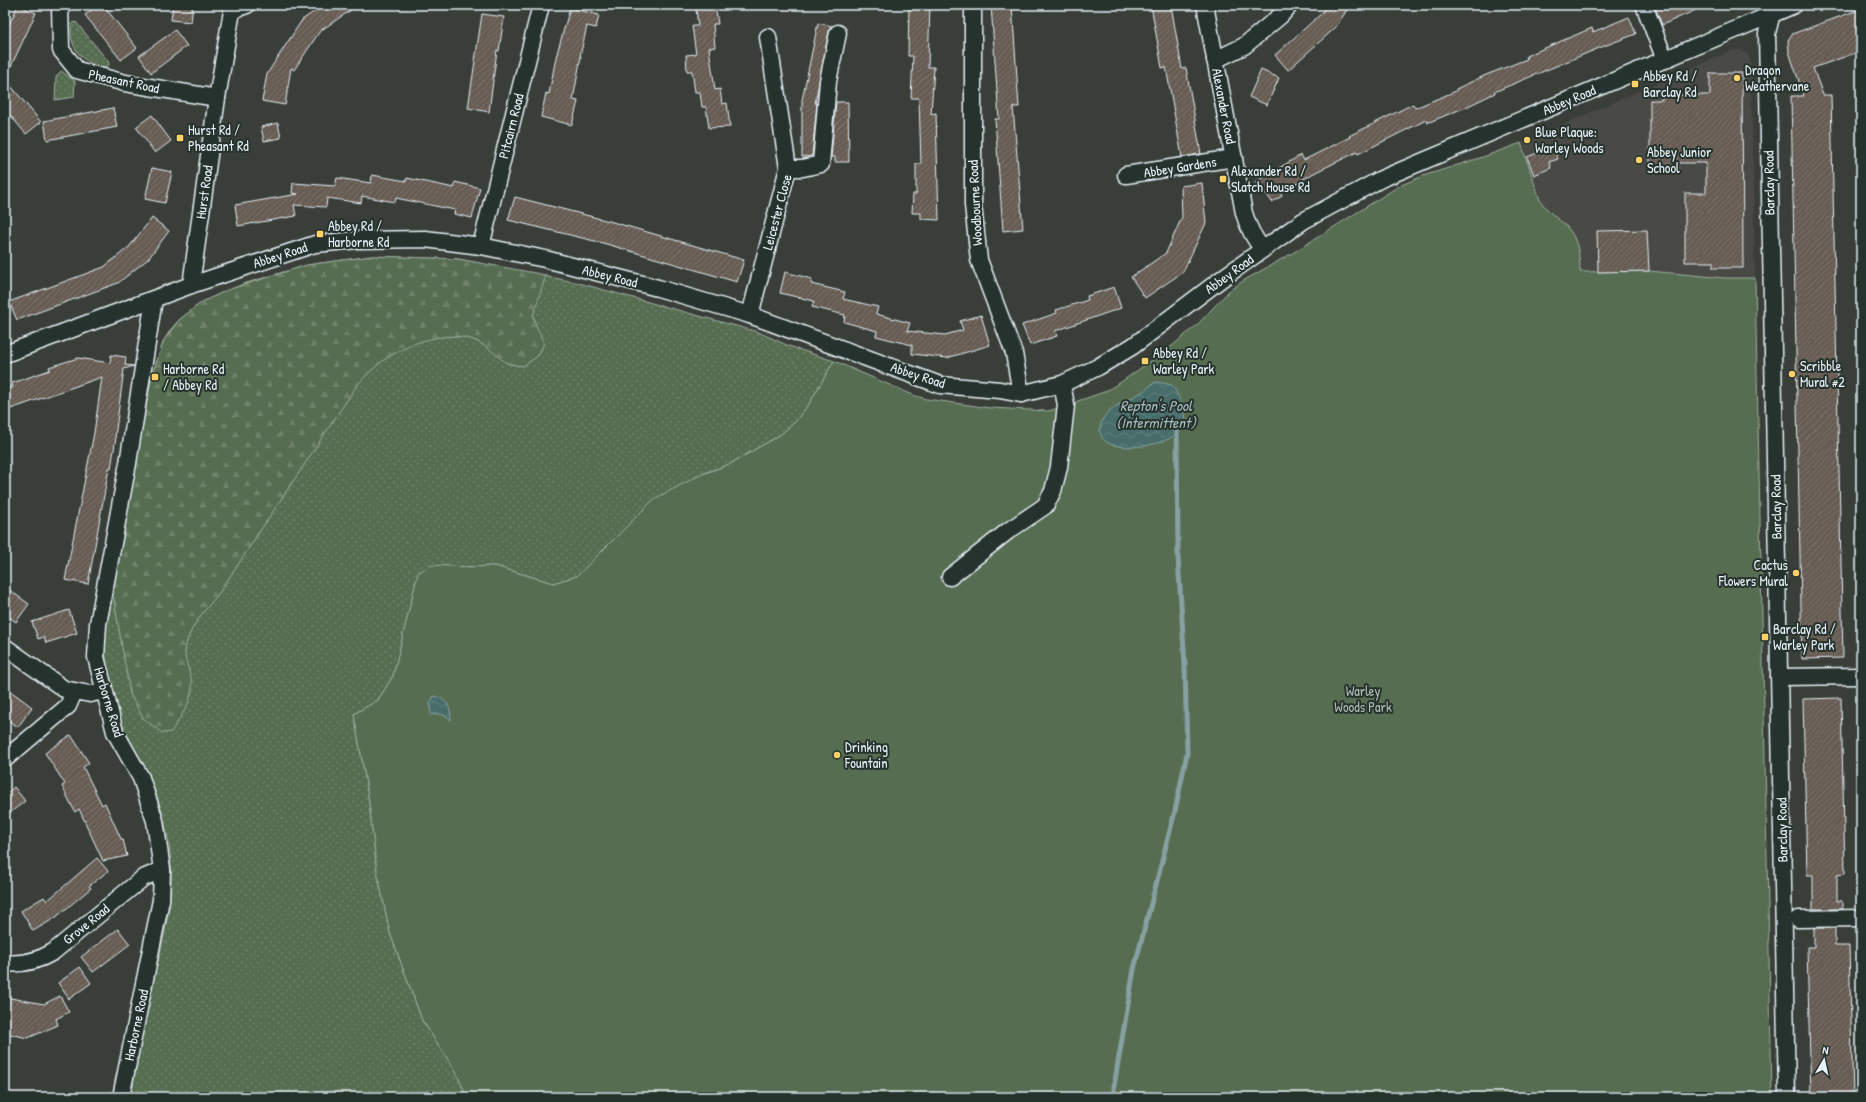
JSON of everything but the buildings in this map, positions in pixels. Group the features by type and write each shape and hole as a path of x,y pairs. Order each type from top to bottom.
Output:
{"street":[{"name":"Pheasant Road","path":"60,5 61,50 77,70 125,83 218,98"},
{"path":"232,8 247,5"},
{"name":"Pitcairn Road","path":"481,246 541,5"},
{"name":"Woodbourne Road","path":"973,5 973,205 979,260 1014,353 1021,394"},
{"name":"Alexander Road","path":"1205,5 1248,227 1255,240 1263,249"},
{"path":"1215,60 1244,46 1280,16 1290,5"},
{"path":"1644,5 1665,60"},
{"name":"Abbey Road","path":"5,354 191,285 315,244 358,240 425,240 481,246 545,259 658,288 750,315 940,385 1000,390 1021,394 1062,384 1098,367 1133,346 1303,221 1381,179 1726,35 1771,9 1794,5"},
{"name":"Hurst Road","path":"191,285 232,8"},
{"name":"Barclay Road","path":"1771,9 1767,33 1787,1097"},
{"path":"788,168 803,168 821,164 828,81 838,33"},
{"name":"Leicester Close","path":"750,315 788,168 768,37"},
{"name":"Abbey Gardens","path":"1126,175 1234,158"},
{"name":"Harborne Road","path":"121,1097 161,900 162,870 155,821 141,778 115,732 96,657 98,624 128,463 154,299"},
{"path":"950,577 1008,531 1045,506 1053,492 1059,467 1066,405 1062,384"},
{"path":"5,647 64,689 90,694 104,691"},
{"path":"1780,677 1861,676"},
{"path":"5,759 68,706 74,692"},
{"name":"Grove Road","path":"5,963 15,964 44,958 143,878 162,870"},
{"path":"1798,919 1861,918"}],"shaded area":[{"name":"Abbey Junior School","path":"1733,50 1742,50 1746,53 1749,56 1751,65 1755,278 1725,278 1649,271 1580,272 1579,251 1573,235 1540,200 1521,143"}],"green space":[{"path":"76,22 108,61 109,64 107,68 88,62 75,48 71,36 71,30 72,23"},
{"path":"61,71 75,81 74,97 55,100 56,77"},
{"name":"Warley Woods Park","path":"1521,143 1540,200 1549,211 1567,227 1574,237 1579,254 1580,272 1649,271 1725,278 1755,278 1772,1097 467,1097 455,1070 422,1020 390,933 377,871 368,795 354,714 378,700 393,676 418,573 431,565 470,567 495,566 553,583 577,576 654,499 700,475 730,464 780,435 796,421 809,404 834,361 913,395 926,399 990,408 1049,411 1104,392 1121,382 1172,346 1197,325 1229,291 1243,281 1296,251 1399,186 1423,176"},
{"path":"372,256 458,259 575,282 758,332 789,346 834,361 809,404 796,421 780,435 730,464 698,475 605,548 577,576 553,583 495,566 431,566 418,574 393,676 378,700 354,714 368,795 377,871 390,933 422,1020 455,1070 467,1097 131,1097 147,1006 168,917 171,859 168,838 157,798 144,767 120,720 114,702 105,652 104,632 152,375 164,340 171,329 179,320 202,302 243,284 307,265"},
{"path":"372,256 458,259 546,275 533,316 544,343 538,356 523,366 505,362 478,342 452,336 438,337 409,346 396,352 366,375 355,388 217,596 193,628 186,643 185,651 192,681 192,691 185,710 171,732 162,733 143,718 130,694 112,588 152,375 164,340 179,320 202,302 227,290 307,265"}],"water":[{"name":"Repton's Pool (Intermittent)","path":"1157,382 1172,385 1179,399 1183,409 1184,420 1179,432 1171,438 1161,442 1138,447 1116,446 1104,440 1101,436 1100,426 1107,413 1114,407 1144,391"},
{"path":"434,696 445,701 449,707 451,720 442,714 431,715 430,703"}],"waterway":[{"path":"1114,1097 1114,1086 1134,969 1175,811 1187,753 1185,665 1178,558 1177,428"}],"place":[{"name":"Dragon Weathervane","path":"1737,78"},
{"name":"Abbey Rd / Barclay Rd","path":"1635,84"},
{"name":"Hurst Rd / Pheasant Rd","path":"180,138"},
{"name":"Blue Plaque: Warley Woods","path":"1527,140"},
{"name":"Abbey Junior School","path":"1639,160"},
{"name":"Alexander Rd / Slatch House Rd","path":"1223,179"},
{"name":"Abbey Rd / Harborne Rd","path":"320,234"},
{"name":"Abbey Rd / Warley Park","path":"1145,361"},
{"name":"Scribble Mural #2","path":"1792,374"},
{"name":"Harborne Rd / Abbey Rd","path":"155,377"},
{"name":"Cactus Flowers Mural","path":"1796,573"},
{"name":"Barclay Rd / Warley Park","path":"1765,637"},
{"name":"Drinking Fountain","path":"837,755"}]}
